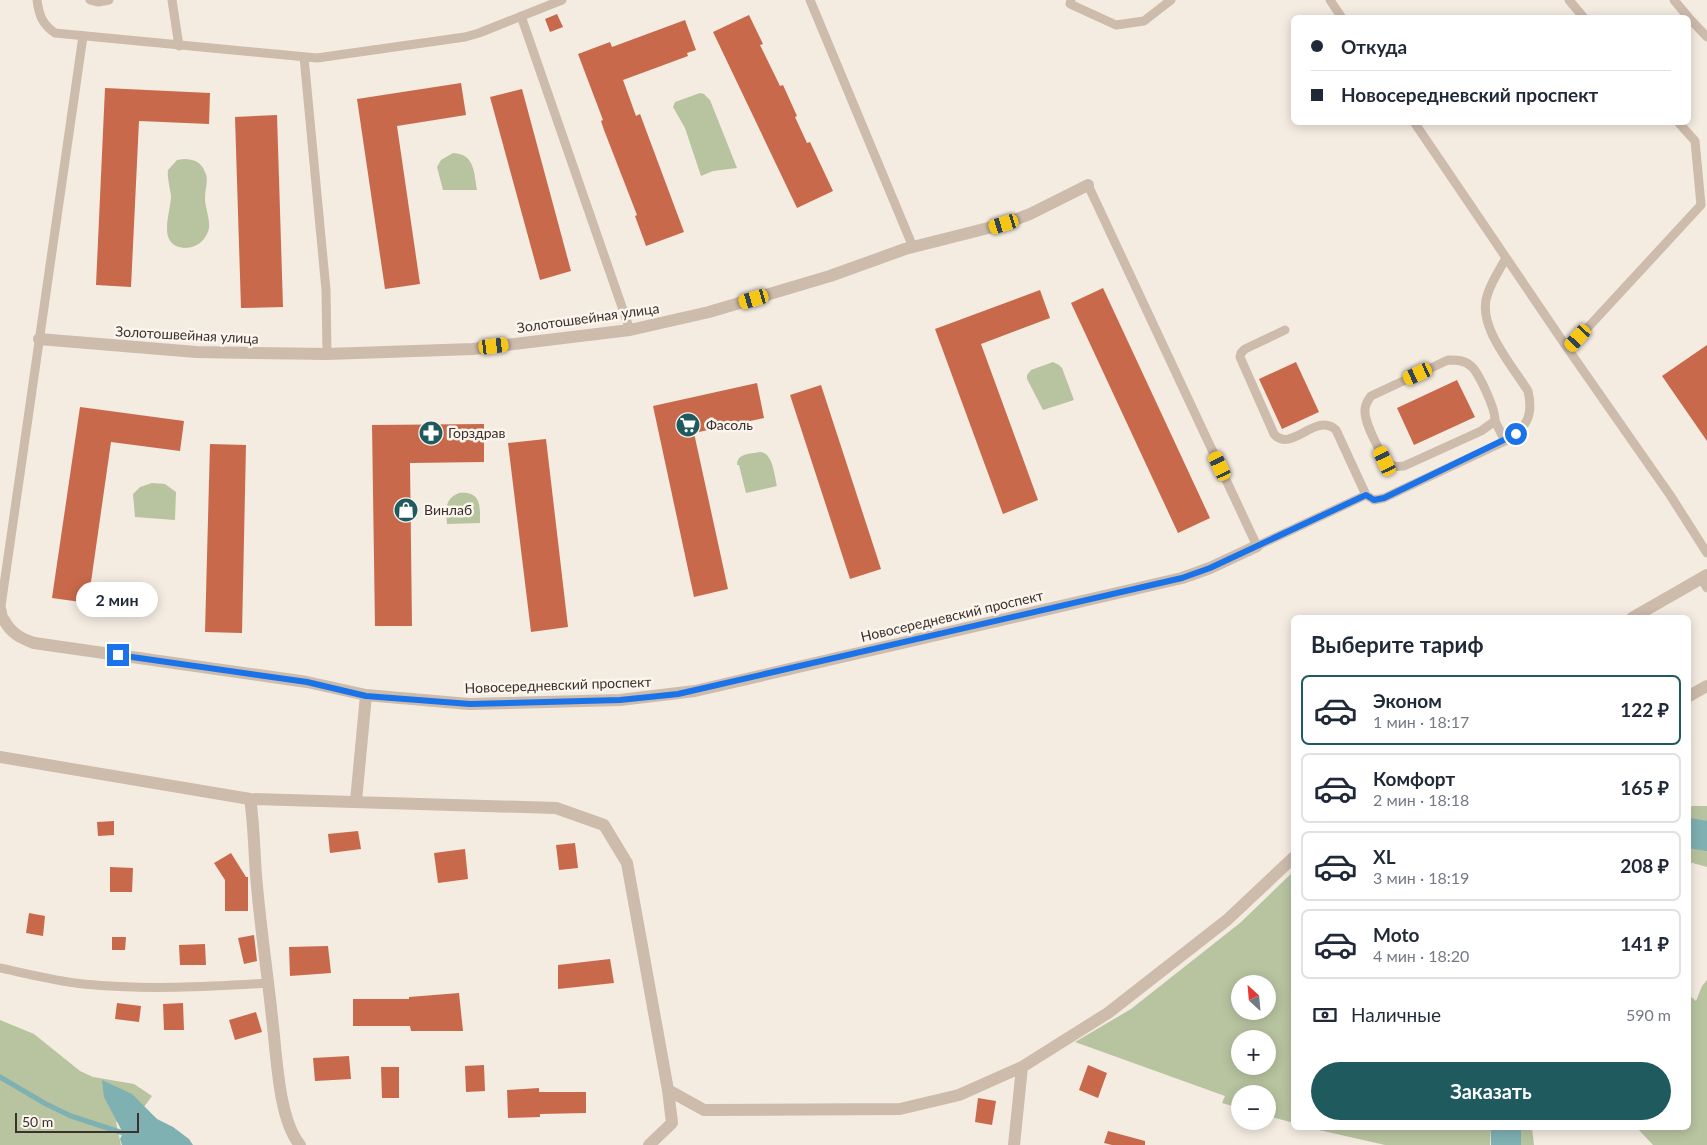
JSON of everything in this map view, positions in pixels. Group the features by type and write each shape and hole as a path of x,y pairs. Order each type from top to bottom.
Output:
{"street":[{"name":"Золотошвейная улица","path":"40,339 196,352 327,354 473,349 630,330 700,315 769,295 913,247 1014,220 1088,185"},
{"name":"Новосередневский проспект","path":"4,620 20,639 34,643 307,682 366,696 487,704 620,700 695,691 1182,578 1210,568 1257,546"},
{"path":"1638,615 1705,580"},
{"path":"1691,695 1707,686"},
{"path":"356,801 366,696"},
{"path":"0,757 250,798 556,808 604,825 627,863 668,1090 672,1123 649,1145"},
{"path":"250,798 256,875 283,1104 293,1136 300,1145"},
{"path":"668,1090 704,1110 900,1109 959,1095 1022,1067 1108,1013 1227,920 1291,860"},
{"path":"1014,1145 1022,1067"}],"lane":[{"path":"37,0 41,20 46,27 55,33 304,57 328,57 465,37 562,0"},
{"path":"90,0 98,2 109,0"},
{"path":"172,0 179,46"},
{"path":"810,0 913,247"},
{"path":"1072,0 1070,4 1116,25 1144,20 1171,0"},
{"path":"1330,0 1340,15"},
{"path":"1569,0 1582,15"},
{"path":"1674,0 1686,15"},
{"path":"521,16 630,330"},
{"path":"1691,20 1707,37"},
{"path":"4,620 1,606 83,36"},
{"path":"304,57 326,290 327,354"},
{"path":"1416,125 1670,495 1707,553"},
{"path":"1568,349 1701,205 1695,140 1681,125"},
{"path":"1088,185 1257,546 1366,495"},
{"path":"1285,330 1245,349 1240,357 1274,434 1280,439 1288,440 1318,426 1333,427 1366,495 1374,500 1384,498 1505,441 1524,426 1530,411 1531,401 1528,391 1492,335 1486,318 1485,303 1487,293 1506,258"},
{"path":"1495,420 1484,429 1464,439 1404,466 1395,467 1385,461 1364,412 1366,404 1372,396 1448,360 1457,360 1465,362 1475,370 1494,410 1495,420 1505,441"},
{"path":"0,968 83,984 194,988 268,983"}],"green space":[{"path":"700,93 710,100 737,168 713,171 701,176 685,128 673,107 675,102"},
{"path":"453,153 466,157 469,161 474,171 477,190 443,190 437,167 441,160"},
{"path":"177,160 194,160 199,163 206,175 205,201 209,230 202,241 195,246 184,248 175,246 170,241 167,227 171,196 168,170"},
{"path":"1053,362 1062,368 1074,400 1043,410 1027,379 1027,375 1031,370"},
{"path":"760,452 768,456 770,460 777,486 746,493 739,465 737,465 739,458"},
{"path":"152,483 165,484 176,492 175,520 135,517 133,494 140,487"},
{"path":"467,493 476,497 479,506 480,523 447,524 446,510 448,502 454,495"},
{"path":"1691,806 1707,806 1707,867 1691,863"},
{"path":"1291,874 1291,1122 1276,1118 1276,1085 1231,1085 1231,1106 1222,1103 1225,1096 1075,1042 1131,1009 1240,923"},
{"path":"1707,980 1707,1145 1653,1145 1639,1130 1691,1130 1691,997 1696,1001 1702,986"},
{"path":"0,1020 34,1034 80,1071 93,1077 134,1084 152,1096 138,1115 116,1122 121,1145 0,1145"},
{"path":"1319,1130 1491,1130 1490,1145 1385,1145"},
{"path":"1504,1130 1532,1130 1534,1145 1502,1145"}],"water":[{"path":"102,1080 132,1094 157,1119 173,1127 189,1139 193,1145 122,1145 120,1139 123,1133 104,1097"}],"building":[{"path":"557,14 563,27 550,32 545,19"},
{"path":"749,15 763,44 760,45 780,86 783,85 807,143 810,142 833,191 797,208 713,32"},
{"path":"685,20 696,50 687,53 688,56 623,80 636,116 640,114 684,232 646,246 635,216 637,215 604,130 601,121 603,120 578,54 610,42 612,47"},
{"path":"461,83 466,115 397,126 420,284 385,289 357,99"},
{"path":"105,88 210,93 209,124 139,121 131,287 96,285"},
{"path":"522,89 571,271 540,280 490,97"},
{"path":"277,115 283,307 241,308 235,117"},
{"path":"1103,288 1210,518 1178,533 1071,303"},
{"path":"1040,290 1050,318 981,344 1038,500 1003,514 935,329"},
{"path":"1707,345 1707,441 1662,376"},
{"path":"1296,362 1319,412 1282,429 1259,379"},
{"path":"1457,380 1475,417 1414,445 1397,408"},
{"path":"757,383 764,418 694,433 728,589 694,597 653,406"},
{"path":"821,385 881,569 850,579 790,395"},
{"path":"80,407 184,421 180,451 111,442 88,603 52,598"},
{"path":"484,424 484,462 410,463 412,626 375,626 372,425"},
{"path":"546,439 568,627 531,632 508,443"},
{"path":"210,444 246,445 242,633 205,632"},
{"path":"114,821 114,835 98,836 97,822"},
{"path":"358,831 361,849 330,853 328,834"},
{"path":"575,843 578,868 559,870 556,845"},
{"path":"465,849 468,879 438,883 434,853"},
{"path":"231,853 246,877 248,877 248,911 225,911 225,880 214,863"},
{"path":"110,867 133,868 132,892 110,892"},
{"path":"29,913 45,916 43,936 26,933"},
{"path":"254,935 257,961 244,964 238,938"},
{"path":"112,937 126,937 125,950 112,950"},
{"path":"205,944 206,965 180,965 179,945"},
{"path":"328,946 331,973 290,976 289,947"},
{"path":"610,959 614,983 558,989 558,965"},
{"path":"459,993 463,1031 411,1031 410,1026 353,1026 353,999 409,999 409,997"},
{"path":"117,1003 141,1006 139,1022 115,1019"},
{"path":"183,1003 184,1030 164,1030 163,1004"},
{"path":"256,1012 262,1032 235,1040 229,1020"},
{"path":"349,1056 351,1079 315,1081 313,1058"},
{"path":"484,1065 485,1091 466,1092 465,1066"},
{"path":"1088,1065 1107,1073 1098,1098 1079,1090"},
{"path":"381,1067 399,1067 399,1098 382,1098"},
{"path":"539,1088 539,1092 586,1092 586,1113 540,1114 540,1117 508,1118 507,1090"},
{"path":"978,1098 996,1101 992,1125 975,1122"},
{"path":"1108,1131 1145,1141 1145,1145 1112,1145 1104,1143"}],"waterway":[{"path":"1691,833 1707,836"},
{"path":"0,1077 46,1104 71,1116 123,1133 136,1145"},
{"path":"1506,1130 1506,1145"}],"place":[{"name":"Фасоль","path":"688,425"},
{"name":"Горздрав","path":"431,433"},
{"name":"Винлаб","path":"406,510"}],"route":[{"path":"118,655 322,684 366,696 470,704 620,700 678,694 1182,578 1210,568 1366,495 1374,500 1384,498 1516,434"}]}
